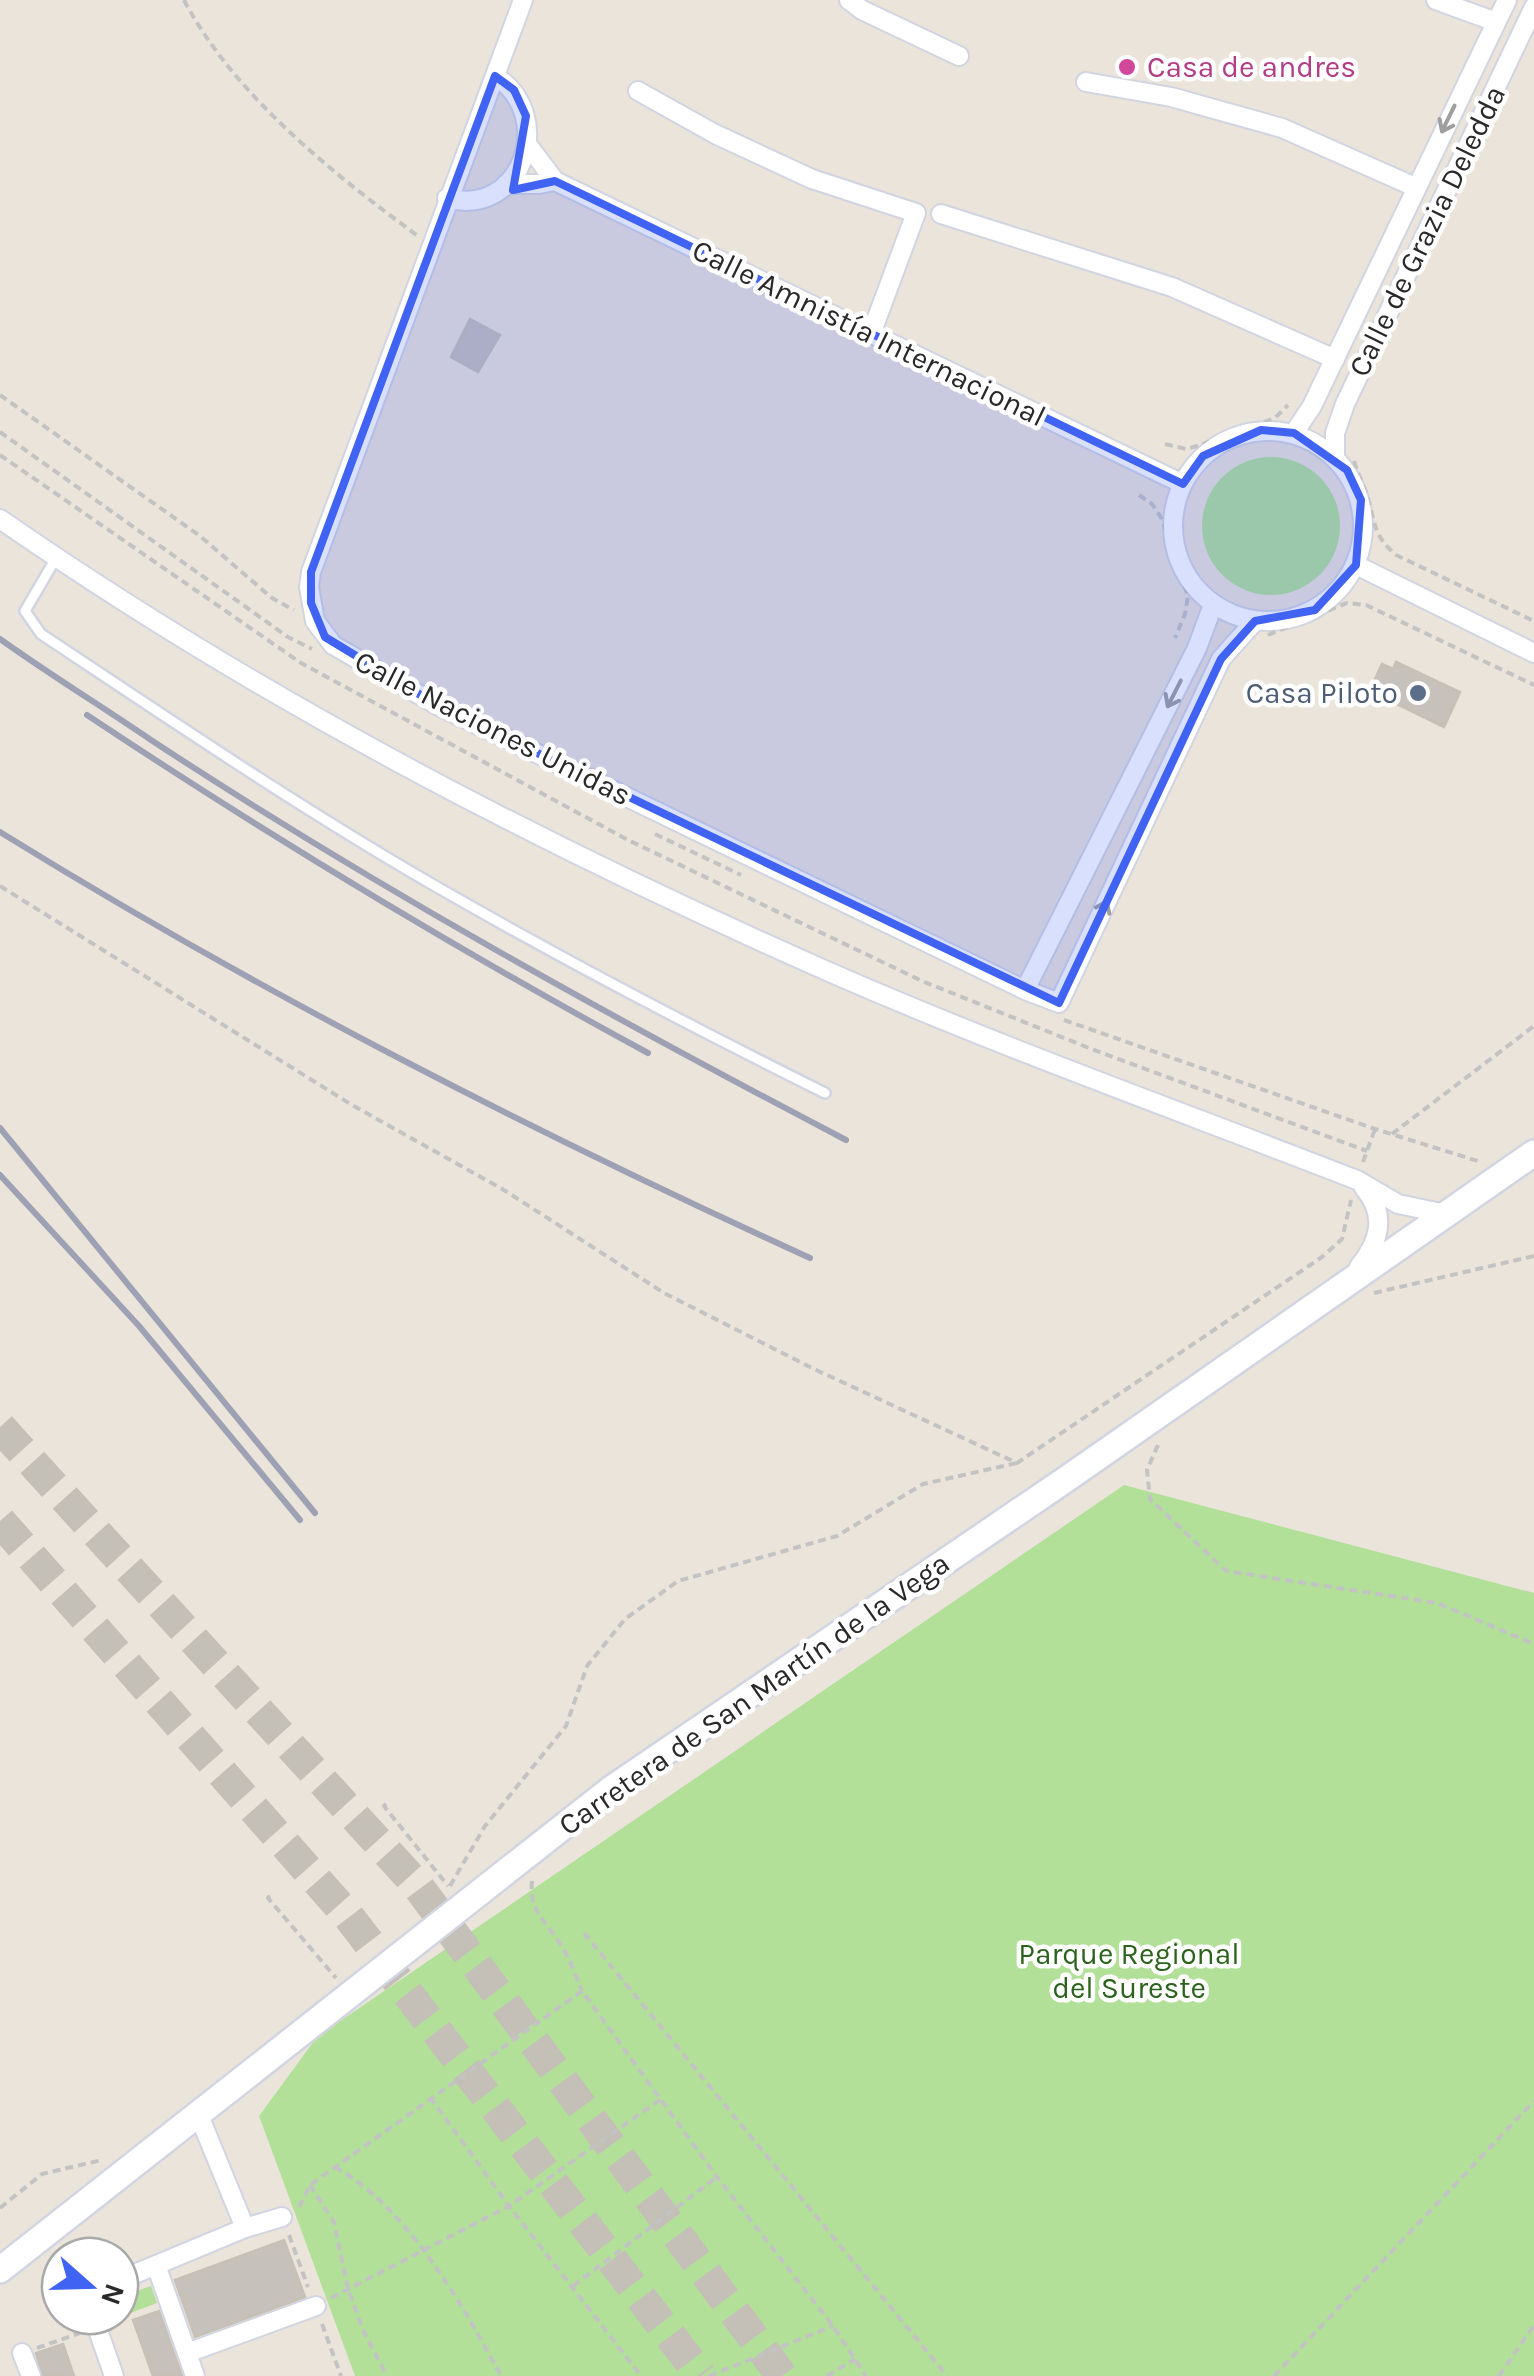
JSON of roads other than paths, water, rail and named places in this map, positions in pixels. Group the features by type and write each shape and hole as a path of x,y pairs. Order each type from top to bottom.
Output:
{"street":[{"path":"448,198 523,0"},
{"path":"848,0 959,56"},
{"path":"1436,0 1496,22"},
{"name":"Calle de Grazia Deledda","path":"1294,433 1312,406 1507,0"},
{"name":"Calle de Grazia Deledda","path":"1344,461 1335,433 1344,404 1534,7"},
{"name":"Calle Amnistía Internacional","path":"494,76 514,90 522,102 527,144 555,181 1183,484"},
{"path":"1086,82 1171,97 1282,128 1415,187"},
{"path":"638,91 715,134 812,179 916,213 871,334"},
{"path":"506,184 521,164 527,144"},
{"name":"Calle Amnistía Internacional","path":"448,198 462,202 481,200 506,184 555,181"},
{"name":"Calle Naciones Unidas","path":"448,198 309,586 315,620 333,645 437,705 1059,1003 1220,659 1258,630"},
{"path":"941,214 1172,288 1335,359"},
{"path":"1261,430 1294,433 1344,461 1361,500 1364,533 1356,565 1339,591 1315,610 1258,630 1214,605 1193,586 1180,562 1173,536 1174,508 1183,484 1202,456 1230,438 1261,430"},
{"path":"0,519 56,558 340,730 555,844 829,972 1354,1188 1398,1204 1446,1214"},
{"path":"1356,565 1534,653"},
{"path":"1025,990 1197,648 1214,605"},
{"name":"Carretera de San Martín de la Vega","path":"0,2270 348,1993 456,1896 534,1848 611,1789 1065,1480 1534,1153"},
{"path":"1346,1284 1370,1254 1379,1227 1376,1206 1354,1188"},
{"path":"198,2113 244,2228"},
{"path":"140,2272 244,2228 282,2217"},
{"path":"156,2266 195,2376"},
{"path":"187,2353 316,2306"},
{"path":"100,2336 114,2376"},
{"path":"22,2352 31,2376"}],"lane":[{"path":"56,558 26,611 41,634 230,760 429,882 650,1006 825,1093"}],"tunnel":[{"path":"0,1427 417,1885 782,2376"},
{"path":"0,1521 349,1917 701,2376"}],"railway":[{"path":"0,639 235,794 407,898 581,998 846,1140"},
{"path":"87,715 364,890 648,1053"},
{"path":"0,832 197,949 398,1058 810,1258"},
{"path":"0,1128 315,1513"},
{"path":"0,1175 139,1326 300,1520"}],"place":[{"name":"Casa de andres","path":"1127,67"},
{"name":"Casa Piloto","path":"1418,693"}],"park label":[{"name":"Parque Regional del Sureste","path":"1129,1971"}]}
